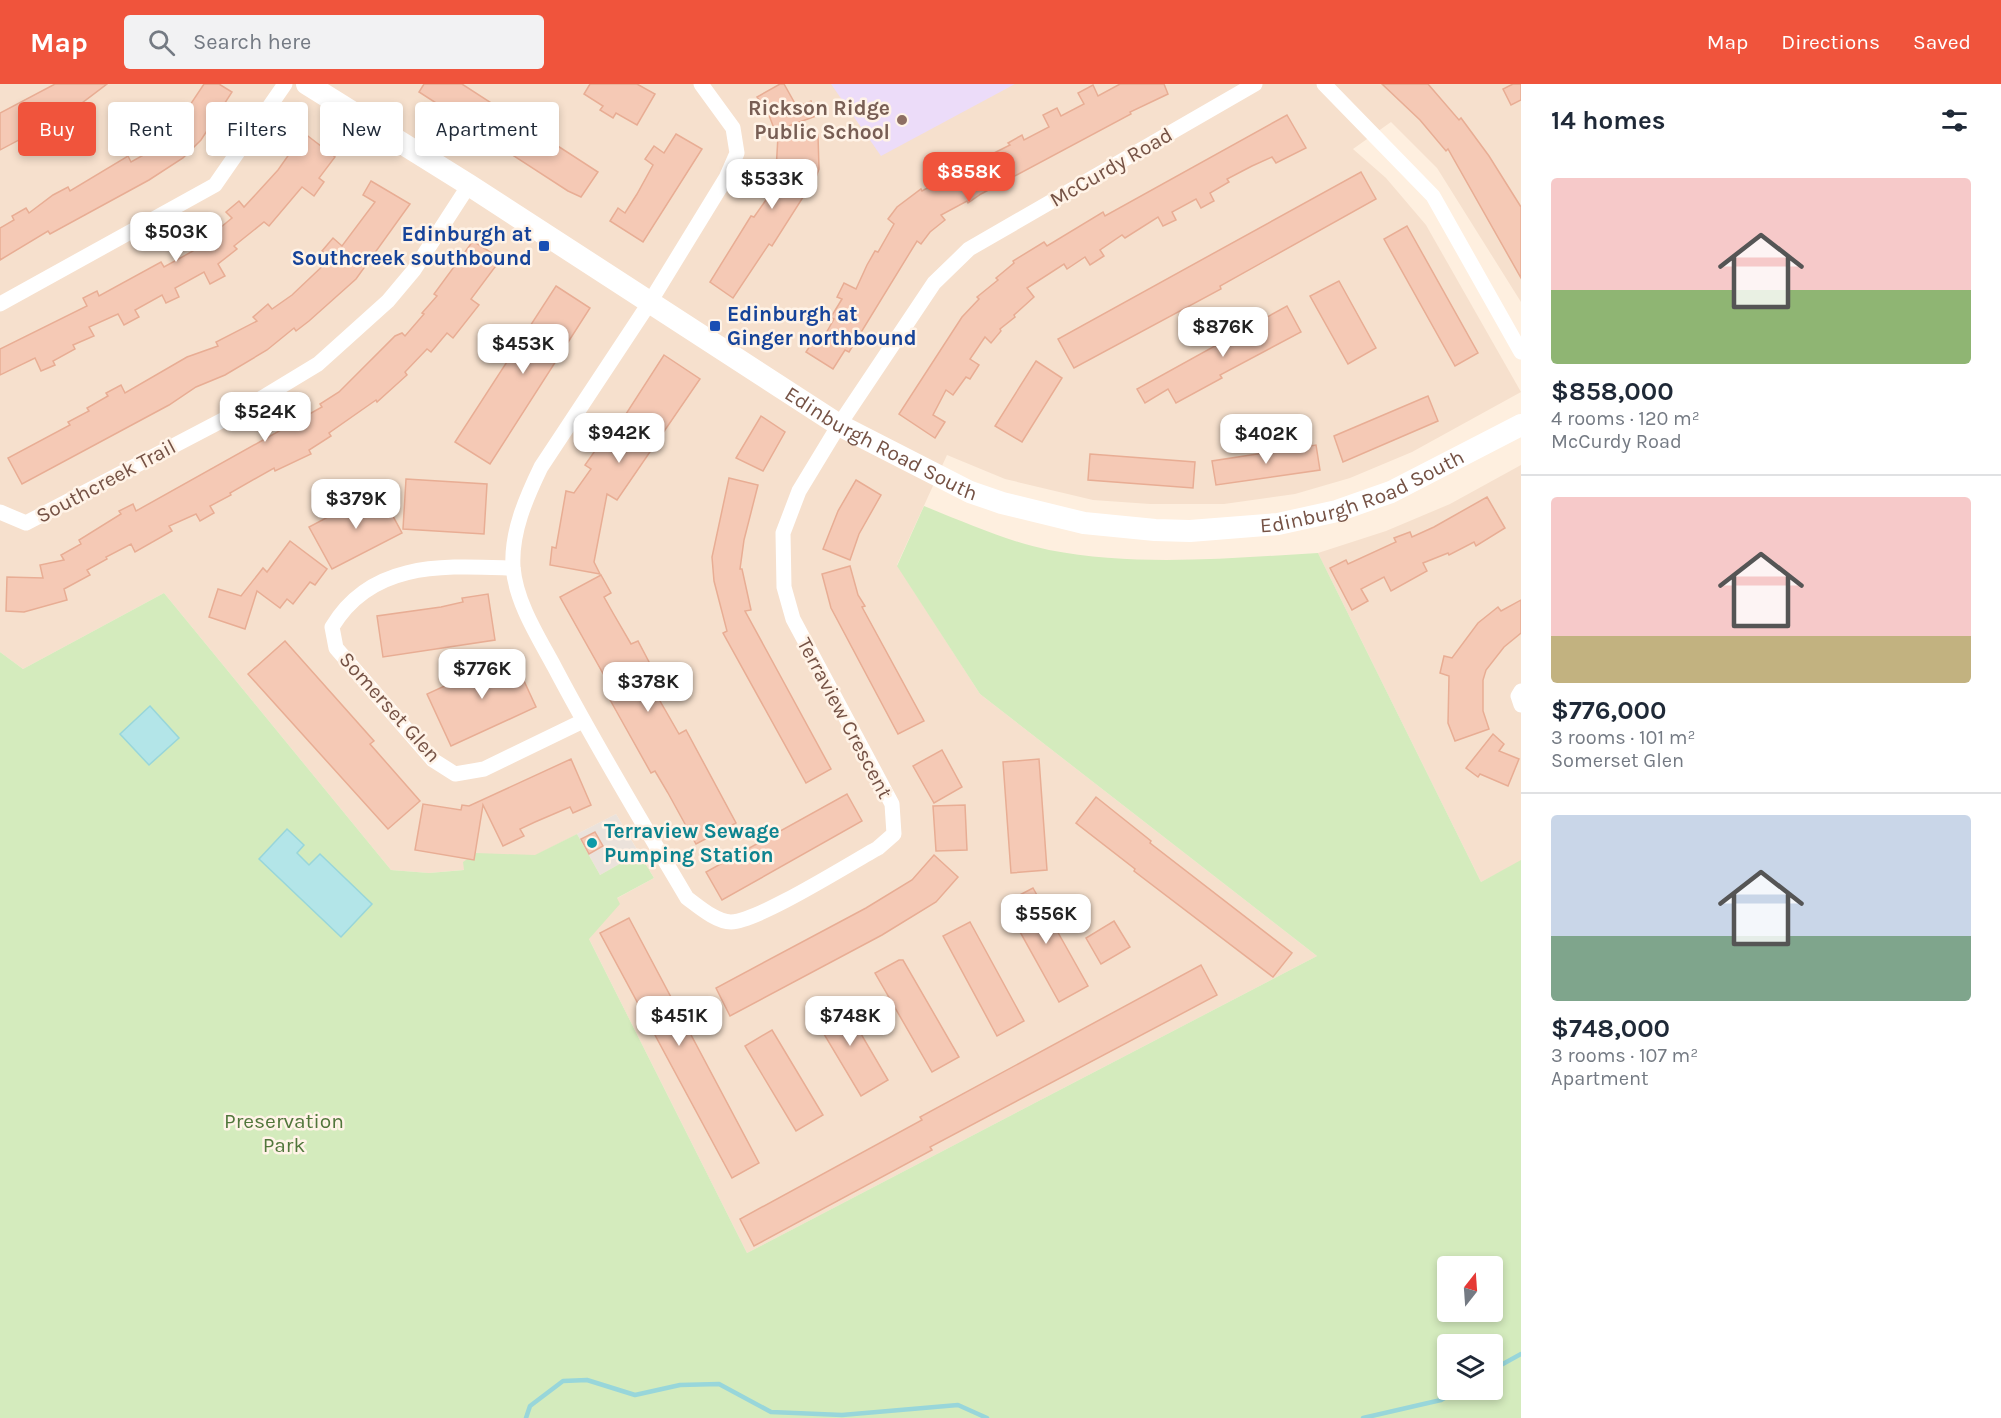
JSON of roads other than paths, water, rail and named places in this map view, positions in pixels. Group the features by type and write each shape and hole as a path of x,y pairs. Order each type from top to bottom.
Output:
{"main road":[{"name":"Edinburgh Road South","path":"307,84 469,184 839,424 970,492 1002,503 1084,523 1190,531 1278,524 1336,511 1391,492 1521,425"}],"street":[{"path":"0,304 215,185 285,84"},
{"name":"Terraview Crescent","path":"701,84 733,128 737,153 726,178 650,302 541,467 527,496 516,535 513,568 526,614 583,721 687,898 707,912 730,922 757,914 878,848 894,834 892,804 793,619 784,587 783,533 799,491 839,424"},
{"name":"McCurdy Road","path":"839,424 934,283 969,249 1255,84"},
{"path":"1324,84 1433,196 1521,352"},
{"name":"Southcreek Trail","path":"0,512 26,523 242,410 318,364 388,301 414,270 469,184"},
{"name":"Somerset Glen","path":"513,568 446,566 409,570 357,595 343,609 332,627 336,648 433,759 455,774 484,770 583,721"},
{"path":"1521,691 1518,696 1521,705"}],"water":[{"path":"150,706 179,738 149,765 120,734"},
{"path":"287,829 304,845 297,853 309,865 320,854 372,904 341,937 259,859"}],"waterway":[{"path":"1503,1364 1521,1354"},
{"path":"526,1418 530,1406 563,1381 587,1380 635,1395 680,1385 719,1384 771,1412 842,1415 958,1405 987,1418"},
{"path":"1363,1418 1441,1400"}],"place":[{"name":"Rickson Ridge Public School","path":"902,120"},
{"name":"Edinburgh at Southcreek southbound","path":"544,246"},
{"name":"Edinburgh at Ginger northbound","path":"715,326"},
{"name":"Terraview Sewage Pumping Station","path":"592,843"}],"park label":[{"name":"Preservation Park","path":"284,1133"}]}
